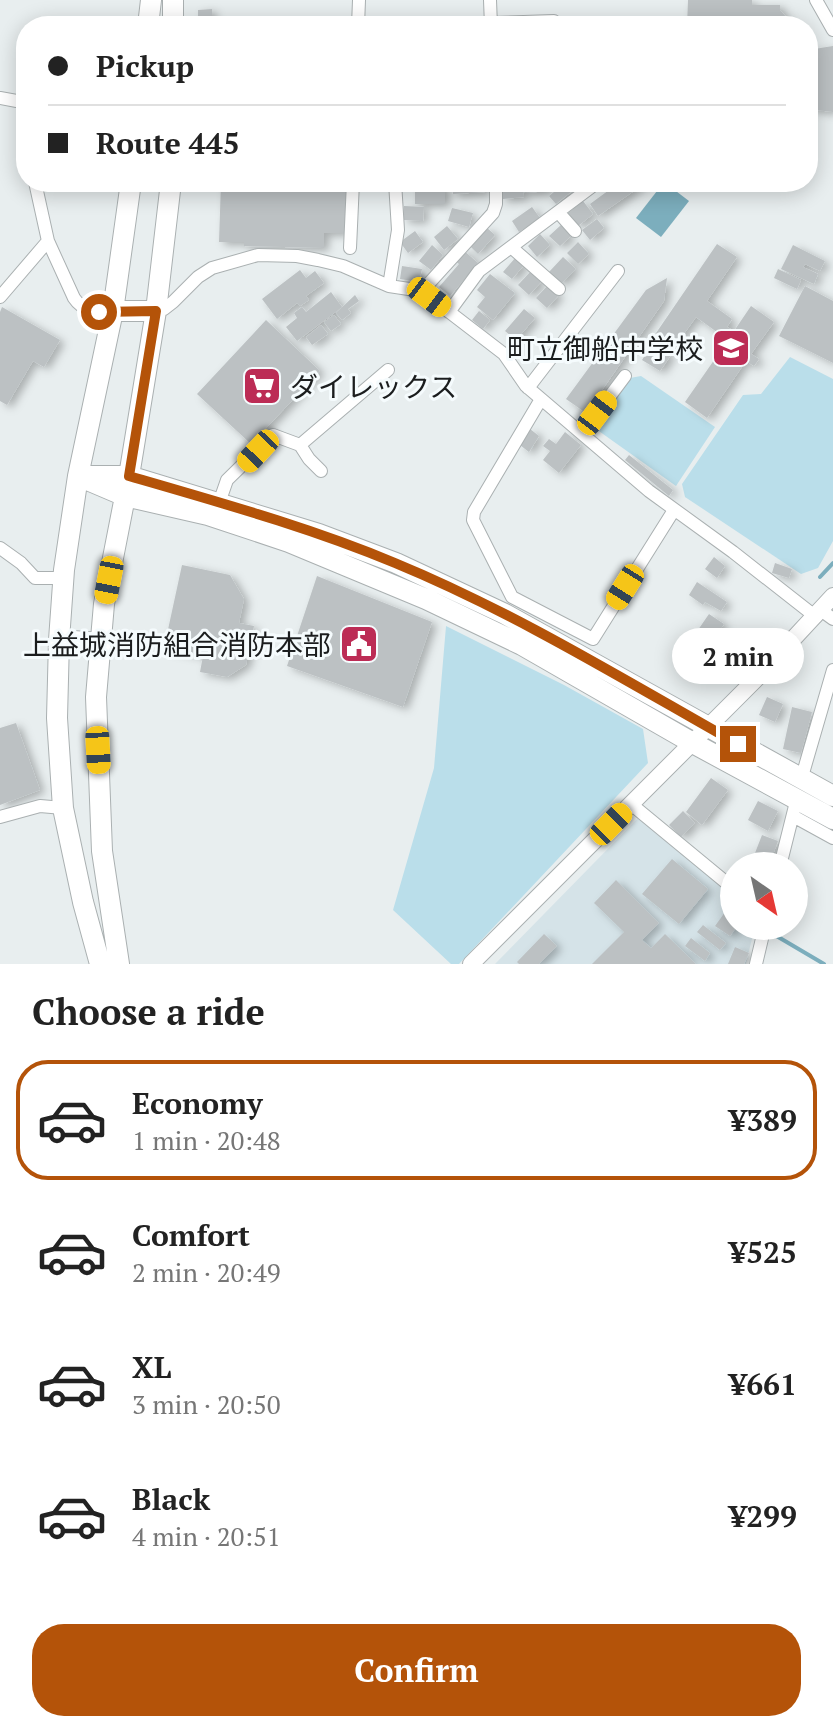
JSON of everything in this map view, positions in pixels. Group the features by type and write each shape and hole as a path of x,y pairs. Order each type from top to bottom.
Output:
{"highway":[{"path":"100,964 63,808 57,718 59,640 63,578 78,476 113,311 130,192"},
{"path":"119,964 102,851 96,697 104,604 156,311 170,192"},
{"path":"113,311 156,311"},
{"path":"78,476 219,503 319,534 508,606 707,727 797,798 833,796"},
{"path":"127,486 367,572 522,645 833,819"},
{"path":"59,640 101,643"},
{"path":"63,808 100,804"}],"street":[{"path":"816,0 833,30"},
{"path":"37,192 48,241 79,306 99,312 113,311"},
{"path":"350,248 353,192"},
{"path":"389,286 398,230 396,192"},
{"path":"422,291 493,213 496,192"},
{"path":"449,312 479,271 585,192"},
{"path":"559,213 575,231"},
{"path":"0,297 48,241"},
{"path":"511,247 559,289"},
{"path":"156,311 164,309 212,268 258,255 318,260 343,266 389,286 422,291 504,354 528,388 674,510 824,615"},
{"path":"528,388 618,271"},
{"path":"300,445 388,370"},
{"path":"583,432 625,376"},
{"path":"541,399 474,512 473,520 508,606 593,639 674,510"},
{"path":"219,503 227,480 273,435 300,445 321,471"},
{"path":"0,548 35,578 63,578"},
{"path":"471,964 691,742 824,615 833,596"},
{"path":"784,852 833,670"},
{"path":"797,798 833,838"},
{"path":"631,804 720,877"},
{"path":"0,817 40,806 63,808"},
{"path":"756,964 762,940"}],"shaded area":[{"path":"656,192 677,192 689,201 661,237 636,218"},
{"path":"790,357 833,379 833,541 818,568 801,574 685,497 682,484 743,395 761,394"},
{"path":"641,376 715,427 676,486 596,429 630,378"},
{"path":"446,626 643,729 648,763 459,964 451,964 393,910 434,768"},
{"path":"639,817 720,884 720,940 752,940 746,964 495,964"}],"building":[{"path":"688,0 752,0 752,5 780,5 785,16 687,16"},
{"path":"212,9 212,16 198,16 198,10"},
{"path":"833,46 833,112 818,110 818,48"},
{"path":"221,192 346,192 345,233 324,233 324,248 244,246 244,242 219,242"},
{"path":"415,192 445,192 445,204 415,204"},
{"path":"503,192 523,192 524,197 503,199"},
{"path":"554,192 571,192 556,204 549,196"},
{"path":"606,192 632,192 598,216 590,204"},
{"path":"583,201 593,214 578,226 568,213"},
{"path":"404,206 424,207 423,221 403,220"},
{"path":"532,207 540,218 519,232 512,221"},
{"path":"452,208 473,213 469,227 448,221"},
{"path":"597,219 604,228 590,240 582,230"},
{"path":"561,225 571,236 560,246 549,236"},
{"path":"447,226 458,239 444,250 434,237"},
{"path":"486,227 495,235 478,254 469,245"},
{"path":"415,231 423,242 408,253 400,242"},
{"path":"540,234 550,245 537,257 528,246"},
{"path":"578,242 589,254 578,264 567,253"},
{"path":"717,244 737,257 707,301 732,319 727,327 734,331 751,306 774,322 751,354 759,359 754,366 746,361 707,418 685,402 728,340 696,317 673,349 654,336"},
{"path":"432,245 443,255 431,270 419,261"},
{"path":"793,245 825,261 820,271 805,264 803,267 818,274 814,284 781,269"},
{"path":"462,249 478,263 450,296 439,287 459,264 453,259"},
{"path":"516,257 525,264 512,279 503,272"},
{"path":"563,257 576,269 561,284 549,272"},
{"path":"402,266 422,269 419,282 400,279"},
{"path":"778,269 801,280 797,289 774,278"},
{"path":"300,270 306,278 315,271 324,283 306,296 309,300 300,306 297,303 277,319 262,299"},
{"path":"531,271 542,281 529,295 518,285"},
{"path":"490,274 515,293 493,320 477,307 485,297 477,290"},
{"path":"667,278 664,301 586,413 566,399 646,290"},
{"path":"548,285 559,295 547,308 536,298"},
{"path":"805,286 833,301 833,363 779,336"},
{"path":"331,292 342,307 297,341 286,327 297,318 294,313 302,307 306,312"},
{"path":"355,295 359,301 348,309 351,313 342,320 336,313"},
{"path":"2,307 60,340 44,367 33,361 7,405 0,401"},
{"path":"524,309 535,318 516,340 505,331"},
{"path":"479,311 490,320 483,329 472,320"},
{"path":"334,315 341,324 331,331 324,322"},
{"path":"266,320 320,371 251,444 197,394"},
{"path":"321,325 328,334 312,345 306,337"},
{"path":"653,343 671,355 660,371 642,360"},
{"path":"530,429 539,436 529,452 520,445"},
{"path":"565,432 581,445 559,473 543,460 550,451 543,446 549,439 556,444"},
{"path":"629,455 673,490 669,496 625,460"},
{"path":"714,557 725,566 717,578 705,569"},
{"path":"775,563 792,569 789,578 772,573"},
{"path":"182,565 230,575 244,599 239,623 254,626 246,665 227,677 200,672 203,656 164,648"},
{"name":"上益城消防組合消防本部","path":"317,576 432,622 403,707 287,666"},
{"path":"697,582 727,602 721,611 705,602 703,605 689,595"},
{"path":"709,614 724,624 705,653 689,643"},
{"path":"767,697 783,704 775,722 759,715"},
{"path":"792,707 812,712 801,753 783,749"},
{"path":"16,723 40,790 0,805 0,728"},
{"path":"711,778 728,790 702,825 686,812"},
{"path":"758,801 778,811 768,831 748,820"},
{"path":"683,811 695,823 681,837 669,825"},
{"path":"762,835 778,841 774,852 755,852"},
{"path":"672,859 708,889 679,924 642,894"},
{"path":"616,880 659,923 642,940 651,948 665,934 696,964 592,964 624,932 594,903"},
{"path":"703,925 726,943 720,950 697,932"},
{"path":"544,934 557,946 539,964 519,964 517,962"},
{"path":"691,938 710,953 705,961 685,946"},
{"path":"735,947 749,953 744,964 728,964"}],"waterway":[{"path":"820,577 833,563"},
{"path":"783,940 824,964"}],"place":[{"name":"町立御船中学校","path":"731,348"},
{"name":"ダイレックス","path":"262,386"},
{"name":"上益城消防組合消防本部","path":"359,644"}],"route":[{"path":"99,312 156,311 129,476 319,534 396,563 505,614 738,744"}]}
